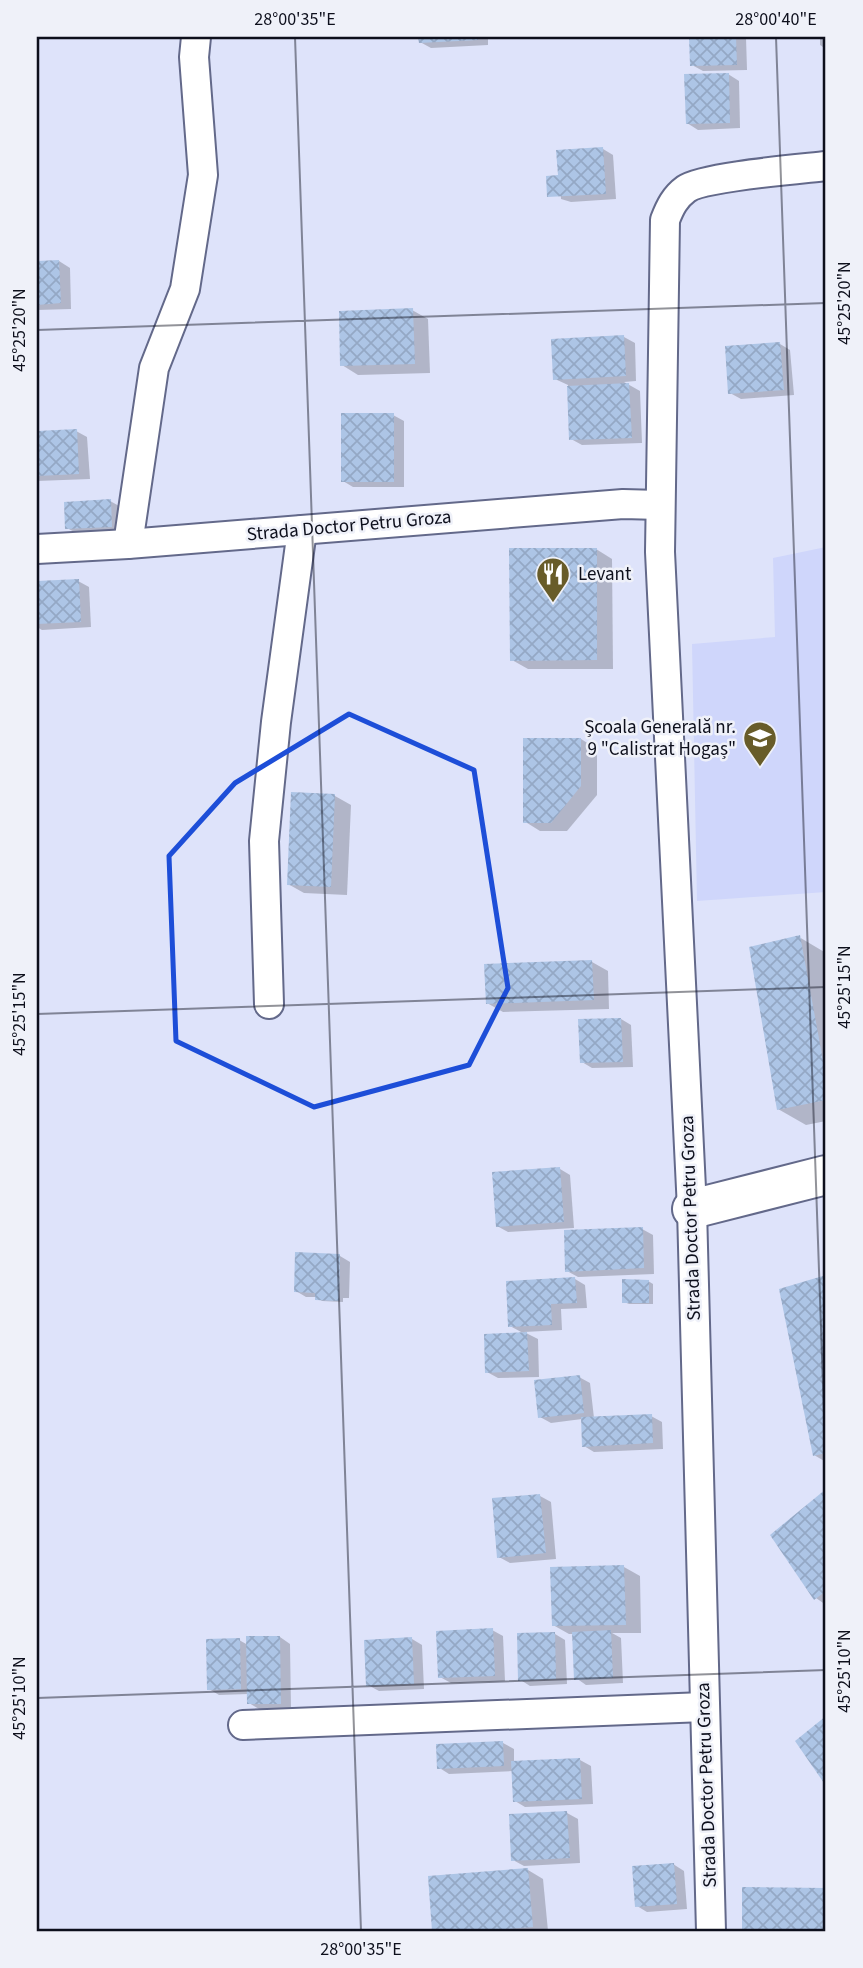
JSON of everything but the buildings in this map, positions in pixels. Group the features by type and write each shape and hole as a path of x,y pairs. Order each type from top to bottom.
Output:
{"street":[{"path":"128,544 154,368 185,289 203,175 194,57 196,37"},
{"name":"Strada Doctor Petru Groza","path":"711,1931 692,1209 660,552 663,248 665,220 671,203 688,187 717,180 826,166"},
{"name":"Strada Doctor Petru Groza","path":"37,548 128,544 623,504 660,506"},
{"path":"269,1004 264,841 276,722 302,530"},
{"path":"692,1209 826,1175"},
{"path":"243,1725 704,1707"}],"highlighted area":[{"path":"349,714 474,770 508,988 469,1065 314,1107 176,1041 169,856 235,783"}],"shaded area":[{"name":"Școala Generală nr. 9 \"Calistrat Hogaș\"","path":"826,547 826,892 697,901 692,644 775,637 773,558"}],"place":[{"name":"Levant","path":"553,604"},
{"name":"Școala Generală nr. 9 \"Calistrat Hogaș\"","path":"760,768"}]}
